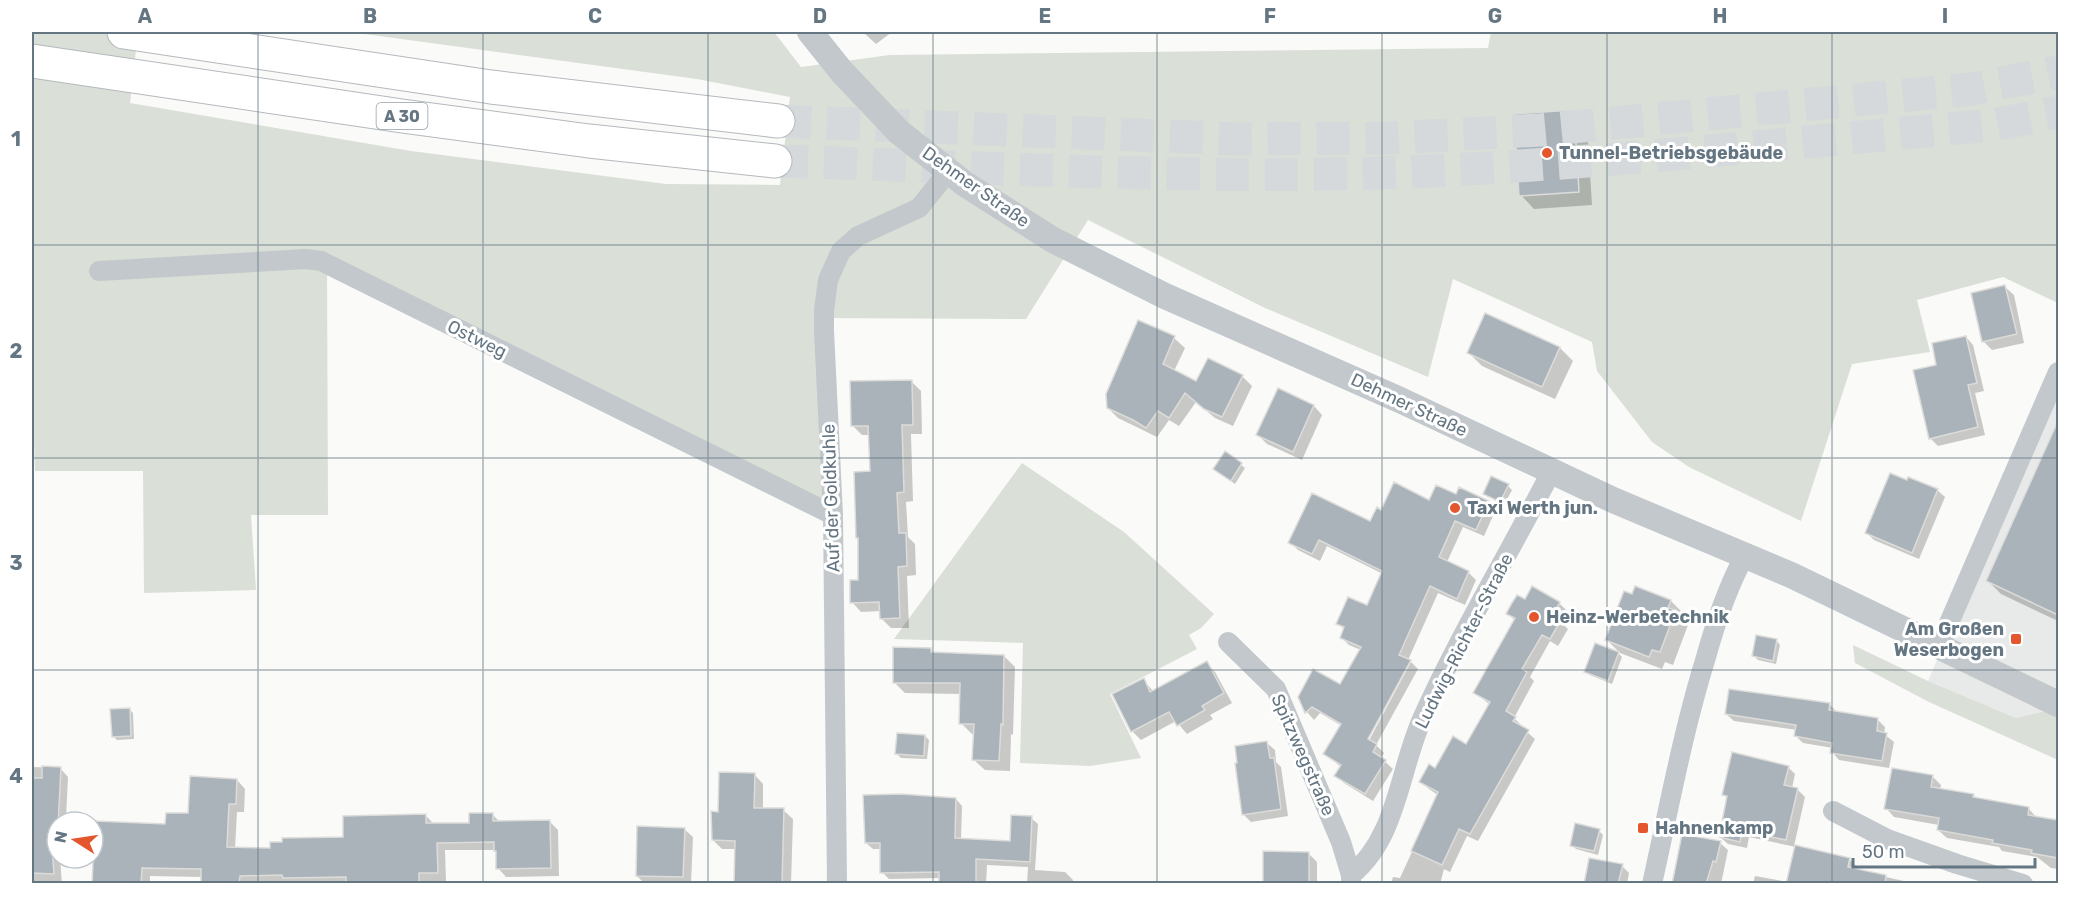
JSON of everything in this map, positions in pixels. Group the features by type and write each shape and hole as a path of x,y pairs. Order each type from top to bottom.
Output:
{"highway":[{"name":"A 30","path":"124,32 491,87 778,121"},
{"name":"A 30","path":"32,61 391,115 577,140 775,160"}],"street":[{"name":"Dehmer Straße","path":"810,32 842,72 899,132 948,172 1053,240 1120,275 1400,400 1551,472 1745,555 2058,704"},
{"name":"Auf der Goldkuhle","path":"837,884 833,515 824,331 828,280 841,251 858,236 919,208 948,172"},
{"name":"Ostweg","path":"99,272 306,259 321,261 833,515"},
{"path":"1939,646 2058,372"},
{"name":"Ludwig-Richter-Straße","path":"1351,879 1382,837 1421,721 1551,472"},
{"path":"1652,884 1694,697 1721,606 1745,555"},
{"name":"Spitzwegstraße","path":"1227,642 1276,689 1341,842 1351,879"},
{"path":"1833,811 1887,839 2023,884"}],"shaded area":[{"path":"32,32 138,32 130,103 411,151 666,184 780,185 790,97 697,79 350,32 774,32 801,67 890,55 1488,48 1491,32 2058,32 2058,303 2003,277 1917,300 1930,352 1852,364 1801,521 1689,467 1652,442 1597,371 1592,342 1453,279 1428,377 1265,308 1088,220 1026,319 815,318 823,519 327,269 328,515 251,515 256,590 144,593 143,471 35,471 32,382"},
{"path":"2058,382 2058,708 2016,718 1928,681"},
{"path":"1022,463 1124,532 1214,614 1201,628 1189,635 1197,649 1110,694 1141,758 1090,766 1020,763 1023,643 894,639"},
{"path":"1853,645 1928,681 2016,718 2058,708 2058,760 1929,702 1855,663"}],"building":[{"name":"Tunnel-Betriebsgebäude","path":"1574,110 1579,192 1519,196 1514,114"},
{"path":"2005,285 2017,334 1982,342 1971,293"},
{"path":"1485,313 1560,347 1542,387 1467,353"},
{"path":"1138,320 1175,336 1163,364 1196,381 1208,358 1243,375 1222,417 1204,409 1185,393 1169,418 1158,411 1146,428 1107,408 1106,394"},
{"path":"1966,336 1977,383 1968,385 1978,427 1929,439 1913,370 1936,365 1932,343"},
{"path":"912,380 913,425 902,425 904,492 897,493 899,533 906,533 907,566 898,567 900,618 880,619 879,602 850,603 850,580 858,580 854,472 870,471 868,426 851,426 850,381"},
{"path":"1278,388 1314,405 1293,452 1256,435"},
{"path":"2058,421 2058,615 1986,581"},
{"path":"1225,451 1242,463 1231,481 1213,469"},
{"path":"1890,473 1907,480 1908,477 1938,489 1912,553 1865,533"},
{"path":"1491,476 1509,484 1500,502 1483,494"},
{"path":"1394,482 1429,500 1436,485 1456,494 1459,487 1489,501 1476,530 1455,521 1439,557 1469,571 1457,599 1430,586 1399,655 1411,660 1368,739 1377,744 1373,752 1386,760 1365,794 1334,776 1341,765 1323,754 1341,724 1312,707 1305,713 1298,697 1313,669 1340,684 1361,647 1340,638 1344,627 1336,624 1348,597 1367,605 1382,571 1319,540 1312,554 1288,543 1312,493 1370,521 1377,507 1381,510"},
{"path":"1532,586 1560,602 1553,615 1561,620 1550,639 1542,635 1522,669 1527,672 1506,711 1516,717 1513,721 1529,730 1470,834 1459,829 1442,865 1411,851 1438,792 1419,782 1429,764 1435,768 1453,736 1466,744 1490,702 1473,693 1515,618 1506,614 1517,595 1525,599"},
{"path":"1635,586 1671,600 1668,608 1676,610 1660,652 1652,650 1649,657 1605,640 1624,591 1632,594"},
{"path":"1756,635 1777,639 1773,661 1752,656"},
{"path":"1595,643 1619,652 1608,681 1584,672"},
{"path":"893,647 931,648 931,652 1004,655 1003,725 1001,724 999,761 972,760 974,724 959,724 960,683 893,683"},
{"path":"1207,661 1224,693 1202,706 1205,710 1177,726 1169,712 1131,732 1112,694 1144,678 1150,692"},
{"path":"1729,689 1830,703 1829,710 1878,718 1877,731 1887,733 1882,761 1830,753 1832,743 1794,736 1796,725 1725,714"},
{"path":"130,708 131,736 112,737 110,709"},
{"path":"897,733 925,735 924,756 895,754"},
{"path":"1267,741 1270,758 1274,758 1281,809 1242,815 1235,746"},
{"path":"1732,752 1789,766 1784,785 1798,788 1786,840 1742,831 1740,842 1719,837 1727,796 1722,795"},
{"path":"42,766 61,767 59,810 45,810 45,870 54,870 54,874 32,873 32,778 42,778"},
{"path":"1892,768 1933,775 1931,787 2029,807 2028,815 2058,820 2058,858 2031,853 2032,850 1992,843 1993,840 1937,830 1939,818 1884,809"},
{"path":"719,772 755,773 754,808 784,808 782,884 734,884 735,841 712,840 711,811 718,812"},
{"path":"190,776 237,779 236,804 229,804 227,847 270,848 270,842 282,842 282,838 343,837 343,816 426,814 426,823 469,823 469,813 493,813 493,821 550,820 551,868 496,869 494,842 437,843 438,873 419,873 419,883 346,884 346,877 283,878 282,875 240,876 239,883 201,884 201,869 142,868 141,884 92,884 93,870 105,870 105,821 165,824 166,813 188,813"},
{"path":"901,794 956,798 955,838 1010,841 1011,815 1032,816 1030,862 976,859 976,884 939,884 939,872 880,873 880,843 865,843 863,795"},
{"path":"1575,823 1600,829 1594,851 1570,846"},
{"path":"637,826 685,828 683,877 636,876"},
{"path":"1682,834 1721,841 1716,862 1713,861 1706,884 1672,884"},
{"path":"1795,845 1850,858 1848,867 1886,875 1885,884 1786,884"},
{"path":"1263,851 1309,852 1309,884 1263,884"},
{"path":"1589,858 1623,864 1618,884 1584,884"}],"tunnel":[{"path":"778,121 1240,139 1392,138 1540,130 1971,89 2058,72"},
{"path":"775,161 1169,174 1406,172 1626,158 1993,125 2058,112"}],"place":[{"name":"Tunnel-Betriebsgebäude","path":"1547,153"},
{"name":"Taxi Werth jun.","path":"1455,508"},
{"name":"Heinz-Werbetechnik","path":"1534,617"},
{"name":"Am Großen Weserbogen","path":"2016,639"},
{"name":"Hahnenkamp","path":"1643,828"}]}
